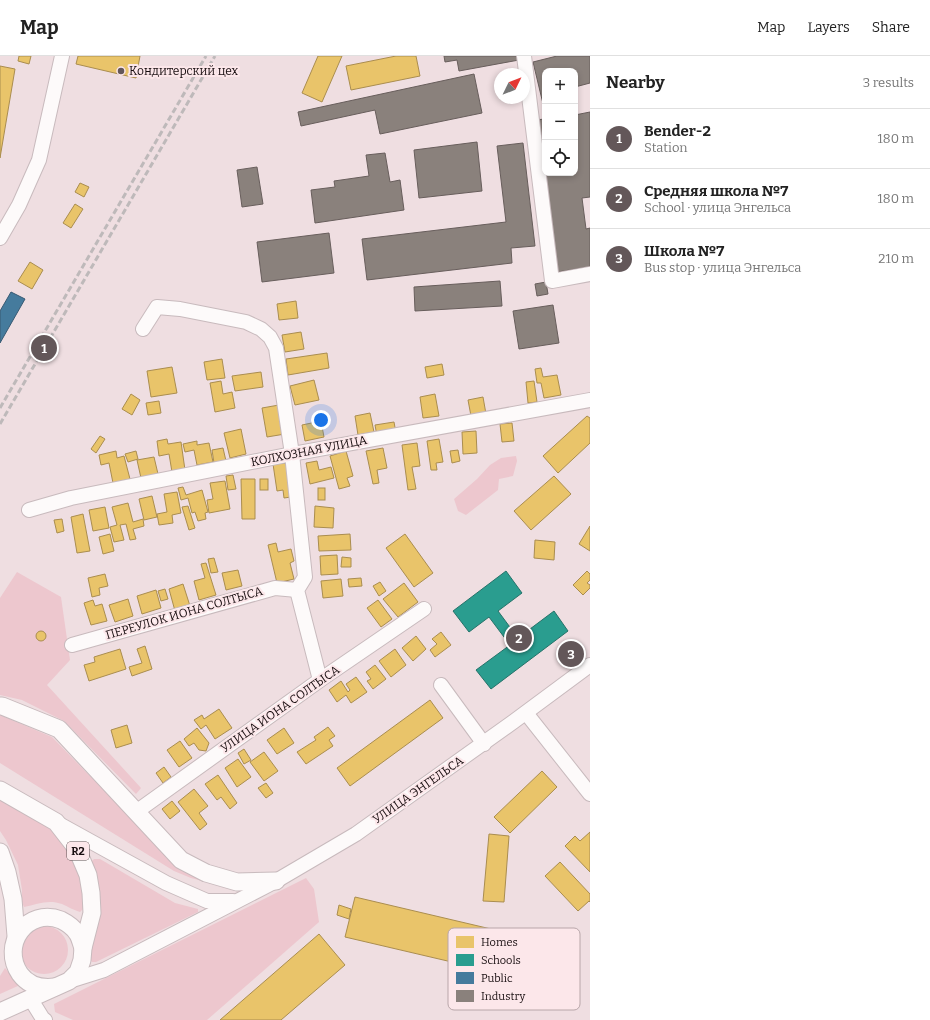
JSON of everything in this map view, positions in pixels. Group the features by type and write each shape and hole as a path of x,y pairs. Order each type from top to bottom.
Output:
{"main road":[{"path":"0,706 59,729 182,860 206,873 237,882 276,881"},
{"name":"R2","path":"0,790 56,822 77,849 88,875 92,893 92,913 83,948 82,960 78,972 64,984"},
{"path":"0,852 7,872 13,899 14,940 12,957 16,969 23,978 34,986 46,988 64,984"},
{"path":"0,959 25,925 38,918 53,917 67,923 78,934 83,948"},
{"path":"0,1012 64,984"}],"street":[{"path":"0,238 19,205 39,160 62,56"},
{"path":"524,56 552,281 590,274"},
{"path":"143,329 157,306 180,309 246,322 261,329 270,337 276,348 292,454 306,577 297,590 320,680"},
{"name":"КОЛХОЗНАЯ УЛИЦА","path":"29,510 71,498 292,454 590,400"},
{"name":"ПЕРЕУЛОК ИОНА СОЛТЫСА","path":"72,645 275,588 297,590"},
{"name":"УЛИЦА ИОНА СОЛТЫСА","path":"136,812 320,680 424,609"},
{"name":"УЛИЦА ЭНГЕЛЬСА","path":"64,984 104,970 276,881 356,834 484,744 590,665"},
{"path":"441,685 484,744"},
{"path":"526,713 590,794"},
{"path":"56,822 166,883 207,901 238,900"},
{"path":"30,998 45,1020"}],"shaded area":[{"path":"516,456 517,461 513,476 499,479 498,490 466,515 458,511 454,499 477,479 490,465 501,458"},
{"path":"17,572 61,597 70,660 47,685 141,788 136,794 64,721 22,700 0,695 0,598"},
{"path":"0,715 52,737 177,866 217,885 191,878 174,871 0,763"},
{"path":"0,797 63,836 84,887 83,909 80,912 62,904 52,902 43,902 24,907 22,902 22,890 18,865 0,831"},
{"path":"94,859 100,859 175,903 198,909 198,912 96,962 92,962 89,957 92,861"},
{"path":"306,878 314,889 319,922 207,1020 73,1020 55,1012 54,1004"},
{"path":"44,926 53,928 61,933 66,941 68,950 66,959 61,967 53,972 44,974 35,972 27,967 22,959 20,950 22,941 27,933 35,928"},
{"path":"5,968 20,985 0,994 0,976"}],"building: Homes":[{"path":"19,56 31,56 29,64 18,61"},
{"name":"Кондитерский цех","path":"78,56 140,56 136,78 76,64"},
{"path":"318,56 342,56 322,102 302,93"},
{"path":"396,56 416,56 420,76 351,90 346,66"},
{"path":"0,66 15,69 0,158"},
{"path":"80,183 89,187 84,197 75,192"},
{"path":"75,204 83,209 71,228 63,223"},
{"path":"30,262 43,270 32,289 18,281"},
{"path":"296,301 298,318 279,320 277,304"},
{"path":"301,332 304,349 285,352 282,335"},
{"path":"327,353 329,368 288,375 286,359"},
{"path":"222,359 225,378 207,380 204,362"},
{"path":"442,364 444,375 427,378 425,367"},
{"path":"172,367 177,393 151,397 147,371"},
{"path":"541,368 543,377 557,375 561,395 544,398 541,383 537,383 535,369"},
{"path":"261,372 263,387 235,391 232,376"},
{"path":"314,380 319,400 295,405 290,386"},
{"path":"221,381 223,394 232,392 235,408 215,412 210,383"},
{"path":"534,381 537,402 528,403 526,382"},
{"path":"131,394 140,400 132,415 122,409"},
{"path":"435,394 439,416 423,418 420,397"},
{"path":"483,397 486,414 471,416 468,400"},
{"path":"159,401 161,413 148,415 146,403"},
{"path":"279,405 285,434 267,437 262,408"},
{"path":"370,413 374,432 358,435 355,416"},
{"path":"587,416 590,418 590,443 558,473 543,456"},
{"path":"321,421 324,437 305,441 302,425"},
{"path":"394,422 396,433 377,436 375,425"},
{"path":"512,423 514,441 502,442 500,424"},
{"path":"241,429 246,454 230,458 224,433"},
{"path":"476,431 477,453 463,454 462,432"},
{"path":"100,436 105,439 96,453 91,449"},
{"path":"167,439 168,444 181,442 185,470 172,472 169,454 159,456 157,441"},
{"path":"439,439 443,462 436,463 437,470 431,470 427,441"},
{"path":"197,441 197,445 209,443 213,462 197,465 194,450 185,452 183,444"},
{"path":"417,443 420,466 412,467 416,489 408,490 402,445"},
{"path":"223,448 226,461 214,463 212,450"},
{"path":"383,448 387,468 377,470 379,483 373,484 366,451"},
{"path":"458,450 460,461 452,463 450,451"},
{"path":"116,451 117,458 124,456 130,479 113,483 109,463 101,465 99,455"},
{"path":"136,451 138,459 128,462 125,454"},
{"path":"346,451 353,476 347,478 350,486 339,489 330,456"},
{"path":"154,457 158,474 141,478 137,460"},
{"path":"317,461 319,470 331,467 334,478 310,484 306,463"},
{"path":"286,463 291,497 284,498 283,490 277,491 273,464"},
{"path":"233,475 236,489 228,490 226,476"},
{"path":"554,476 571,494 531,530 514,511"},
{"path":"241,479 255,479 255,519 242,519"},
{"path":"260,479 268,479 268,490 260,490"},
{"path":"225,481 230,509 209,513 207,500 213,499 210,483"},
{"path":"183,487 186,495 202,490 208,512 205,513 206,519 198,521 195,512 192,513 188,498 181,500 178,488"},
{"path":"318,488 325,488 325,500 318,500"},
{"path":"177,492 181,513 172,515 173,523 159,525 157,514 167,512 164,494"},
{"path":"152,496 157,517 144,520 139,499"},
{"path":"128,503 133,522 143,519 144,526 133,529 136,539 130,540 126,524 120,525 124,540 114,542 110,527 117,525 112,507"},
{"path":"188,506 195,528 189,530 182,507"},
{"path":"315,506 334,508 333,528 314,527"},
{"path":"105,507 109,528 93,531 89,510"},
{"path":"83,514 90,551 77,553 71,517"},
{"path":"62,519 64,531 57,533 54,520"},
{"path":"590,526 590,551 579,544"},
{"path":"110,534 114,551 103,554 99,537"},
{"path":"350,534 351,550 319,551 318,536"},
{"path":"405,534 433,573 414,587 386,548"},
{"path":"535,540 555,542 554,560 534,558"},
{"path":"276,543 278,552 291,549 294,561 290,563 294,579 277,583 268,545"},
{"path":"337,555 338,574 321,575 320,556"},
{"path":"342,557 351,558 351,567 341,567"},
{"path":"214,558 218,572 211,573 208,559"},
{"path":"206,563 216,595 199,600 194,581 205,578 201,564"},
{"path":"238,570 242,586 226,590 222,573"},
{"path":"587,571 590,574 590,580 587,583 590,585 590,588 583,595 573,585"},
{"path":"105,574 108,586 99,588 100,595 92,597 88,578"},
{"path":"361,578 362,586 349,587 348,579"},
{"path":"341,579 343,596 323,598 321,581"},
{"path":"380,582 386,591 379,596 373,586"},
{"path":"404,583 418,602 398,617 383,599"},
{"path":"183,584 190,606 175,611 169,589"},
{"path":"165,589 168,599 161,601 158,591"},
{"path":"156,590 161,608 142,614 137,596"},
{"path":"128,599 133,616 115,622 109,605"},
{"path":"93,600 95,606 102,604 107,621 91,625 84,603"},
{"path":"378,600 392,619 381,627 367,608"},
{"path":"39,631 43,631 45,632 45,640 39,641 36,638 36,634"},
{"path":"441,632 451,645 435,657 430,650 437,644 432,639"},
{"path":"416,636 426,649 413,661 402,648"},
{"path":"145,646 152,669 132,676 129,667 142,663 137,649"},
{"path":"120,649 126,669 89,681 84,665 95,662 94,657"},
{"path":"395,649 406,665 391,677 379,661"},
{"path":"375,665 386,679 373,689 367,681 371,679 366,672"},
{"path":"356,677 367,692 351,703 346,695 337,702 329,690 341,681 348,692 350,690 346,684"},
{"path":"430,700 443,718 350,786 337,768"},
{"path":"219,709 232,728 215,739 206,725 201,729 194,720 202,715 204,719"},
{"path":"127,725 132,743 116,748 111,730"},
{"path":"328,727 335,736 329,740 333,746 306,764 297,752 316,740 314,737"},
{"path":"197,728 209,743 206,751 199,750 194,743 189,746 184,739"},
{"path":"284,728 294,743 277,754 267,740"},
{"path":"180,741 192,758 179,767 167,750"},
{"path":"244,749 251,760 244,764 238,753"},
{"path":"264,752 278,771 264,781 250,762"},
{"path":"238,759 251,777 237,787 225,768"},
{"path":"164,767 171,777 163,783 156,773"},
{"path":"542,771 557,787 510,833 494,817"},
{"path":"218,775 237,803 230,809 221,797 217,800 205,784"},
{"path":"266,783 273,793 266,798 258,788"},
{"path":"194,789 208,806 199,813 207,824 200,830 178,802"},
{"path":"172,801 180,811 170,819 162,809"},
{"path":"590,832 590,872 565,846 575,836 580,841"},
{"path":"489,834 509,836 504,902 483,901"},
{"path":"560,862 590,894 590,902 589,901 578,911 545,876"},
{"path":"355,897 487,928 448,928 448,961 345,937"},
{"path":"339,905 351,909 349,919 337,915"},
{"path":"319,934 345,965 281,1020 220,1020"}],"building: Schools":[{"path":"506,571 522,593 498,611 518,638 554,611 568,631 491,689 476,670 510,645 489,617 469,632 453,611"}],"building: Public":[{"path":"11,292 25,299 0,343 0,311"}],"building: Industry":[{"path":"444,56 519,56 519,60 459,71 457,60 445,62"},
{"path":"557,56 590,56 590,83 578,86 578,68 542,68 542,100 533,62"},
{"path":"474,74 482,113 380,134 375,110 301,126 298,112"},
{"path":"590,112 590,197 582,198 586,229 590,228 590,267 557,272 543,176 578,176 578,114"},
{"path":"542,119 542,168 535,120"},
{"path":"477,142 482,191 419,198 414,150"},
{"path":"523,143 535,246 511,248 512,263 367,280 362,239 506,222 497,146"},
{"path":"385,153 390,182 400,180 404,210 315,223 311,190 335,187 334,181 369,176 366,155"},
{"path":"257,167 263,204 242,207 237,170"},
{"path":"329,233 334,273 262,282 257,242"},
{"path":"500,281 502,306 415,311 414,287"},
{"path":"546,282 548,294 537,296 535,284"},
{"path":"553,305 559,343 519,349 513,311"}],"railway":[{"path":"0,408 206,56"},
{"path":"0,424 215,56"}],"place":[{"name":"Кондитерский цех","path":"121,71"},
{"name":"Bender-2","path":"44,348"},
{"name":"Средняя школа №7","path":"519,638"},
{"name":"Школа №7","path":"571,654"}]}
